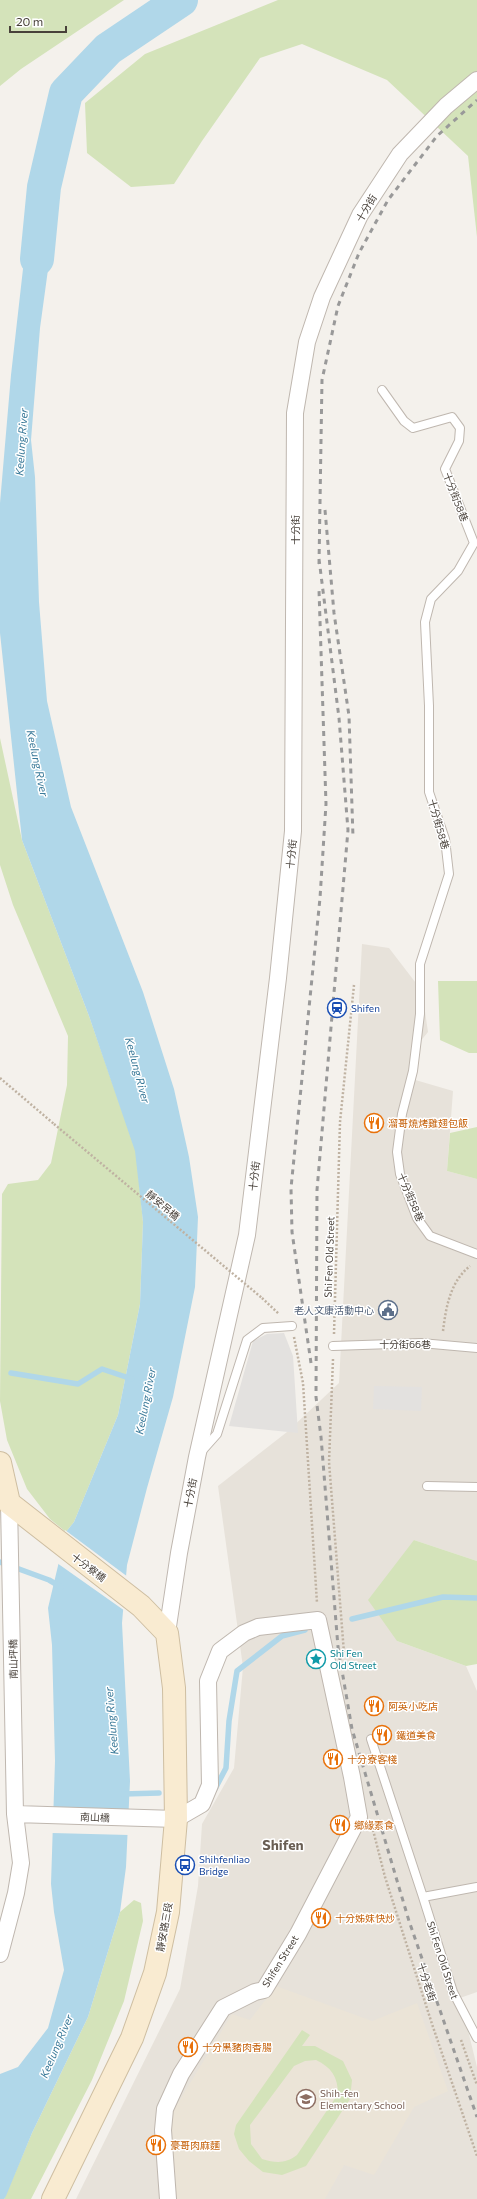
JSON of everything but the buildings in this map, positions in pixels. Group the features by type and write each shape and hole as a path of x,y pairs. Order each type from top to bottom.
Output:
{"main road":[{"path":"0,1463 9,1504"},
{"name":"十分寮橋","path":"9,1504 141,1606 167,1633"},
{"name":"靜安路三段","path":"53,2199 132,2038 154,1973 168,1912 176,1819 174,1688 167,1633"}],"street":[{"name":"十分街","path":"167,1633 179,1553 197,1457 247,1235 293,831 296,413 307,342 322,297 360,215 400,154 446,106 477,80"},
{"name":"南山坪橋","path":"0,1954 16,1893 21,1863 15,1814 9,1504"},
{"path":"176,1819 202,1804 210,1785 208,1681 220,1651 244,1633 258,1627 318,1620 352,1777 359,1817"},
{"name":"南山橋","path":"15,1814 176,1819"},
{"name":"Shifen Street","path":"168,2199 163,2130 165,2109 181,2074 223,2008 255,1992 264,1990 291,1946 359,1817"}],"lane":[{"name":"十分街58巷","path":"382,390 404,421 414,428 452,417 460,428 459,441 445,469 474,543 458,570 431,599 425,622 429,706 429,792 445,839 449,874 420,964 419,1021 413,1071 402,1114 396,1152 400,1174 418,1218 430,1236 477,1254"},
{"path":"197,1457 217,1434 247,1340 263,1328 292,1326"},
{"name":"十分街66巷","path":"333,1346 421,1343 477,1348"},
{"path":"427,1486 477,1487"},
{"path":"370,1739 423,1897 450,1985 477,2038"},
{"path":"423,1897 477,1887"}],"path":[{"name":"Shi Fen Old Street","path":"345,1660 329,1462 340,1122 354,985"},
{"name":"靜安吊橋","path":"0,1078 262,1298 292,1326"},
{"path":"441,1345 446,1308 450,1292 464,1271 473,1264"},
{"path":"292,1326 303,1383 318,1620"},
{"name":"十分老街","path":"359,1817 371,1823 385,1877 432,2024 477,2156"},
{"path":"460,2036 477,2085"}],"shaded area":[{"path":"362,944 389,948 422,991 428,1032 411,1053 412,1079 453,1091 447,1171 477,1179 477,1561 414,1540 397,1641 466,1666 477,1691 477,1992 460,1998 477,2067 477,2199 76,2199 180,1989 198,1886 202,1824 234,1768 243,1667 218,1486 287,1432 339,1383"},
{"path":"284,1333 293,1356 298,1433 229,1426 253,1341 267,1334"},
{"path":"374,1386 422,1387 421,1411 373,1409"},
{"name":"Shih-fen Elementary School","path":"276,1986 372,2021 417,2003 448,2091 414,2107 374,2175 344,2165 325,2199 174,2199 167,2152 172,2113 232,2014 250,2020"}],"green space":[{"path":"0,0 124,0 21,69 0,86"},
{"path":"278,0 477,0 477,237 468,156 387,80 302,44 260,58 174,184 131,187 87,153 85,103 145,54"},
{"path":"0,738 22,840 89,1016 136,1151 143,1222 140,1304 118,1415 74,1522 66,1532 50,1519 27,1489 7,1440 0,1401 2,1194 8,1184 38,1180 51,1163 67,1085 68,1036 13,905 0,865"},
{"path":"438,981 477,981 477,1053 469,1053 440,1040"},
{"path":"477,1127 477,1179 447,1171 450,1133"},
{"path":"414,1540 477,1561 477,1664 466,1666 397,1641 368,1600"},
{"path":"134,1900 141,1903 143,1921 124,2001 92,2080 31,2199 4,2199 32,2133 88,2017 120,1912"},
{"path":"302,2030 310,2035 302,2046 315,2046 343,2061 352,2080 350,2099 306,2166 282,2175 263,2172 249,2161 239,2149 234,2134 236,2125","holes":["316,2060 333,2073 337,2082 338,2094 297,2155 293,2158 280,2162 262,2159 251,2144 250,2125 294,2066 305,2061"]}],"water":[{"path":"30,207 52,217 53,233 40,328 31,440 35,477 39,602 47,701 71,807 143,992 174,1089 189,1157 198,1217 195,1287 173,1397 127,1565 122,1623 130,1781 126,1867 120,1912 88,2017 32,2133 6,2196 4,2199 0,2199 0,2074 18,2067 48,2028 64,1970 54,1912 51,1884 55,1761 52,1645 48,1608 66,1532 74,1522 118,1415 140,1304 143,1222 135,1151 89,1016 22,840 0,633 0,503 11,375"}],"pier":[{"path":"65,1530 128,1577 125,1611 57,1563"},
{"path":"52,1808 130,1811 129,1835 52,1833"}],"waterway":[{"name":"Keelung River","path":"37,259 44,187 66,93 108,49 181,0"},
{"path":"11,1373 78,1384 102,1369 132,1379"},
{"path":"0,1562 49,1580 61,1587"},
{"path":"352,1619 443,1597 477,1598"},
{"path":"215,1789 226,1768 229,1721 237,1671 282,1636 305,1630"},
{"path":"123,1794 159,1793"}],"railway":[{"path":"319,564 322,380 338,306 359,253 388,200 437,136 477,100"},
{"path":"325,510 334,613 349,716 353,837"},
{"path":"319,559 339,718 348,830 317,1190 316,1397 321,1437 338,1647 352,1729 409,1921 477,2117"},
{"path":"311,1363 292,1232 291,1188 320,898 326,804 319,590"}],"place":[{"name":"Shifen","path":"337,1008"},
{"name":"溜哥燒烤雞翅包飯","path":"374,1123"},
{"name":"老人文康活動中心","path":"388,1310"},
{"name":"Shi Fen Old Street","path":"316,1659"},
{"name":"阿英小吃店","path":"374,1706"},
{"name":"鐵道美食","path":"382,1735"},
{"name":"十分寮客棧","path":"333,1759"},
{"name":"鄉緣素食","path":"340,1825"},
{"name":"Shihfenliao Bridge","path":"185,1865"},
{"name":"十分姊妹快炒","path":"321,1918"},
{"name":"十分黑豬肉香腸","path":"188,2047"},
{"name":"Shih-fen Elementary School","path":"306,2099"},
{"name":"豪哥肉麻麵","path":"156,2145"}],"district":[{"name":"Shifen","path":"283,1844"}]}
